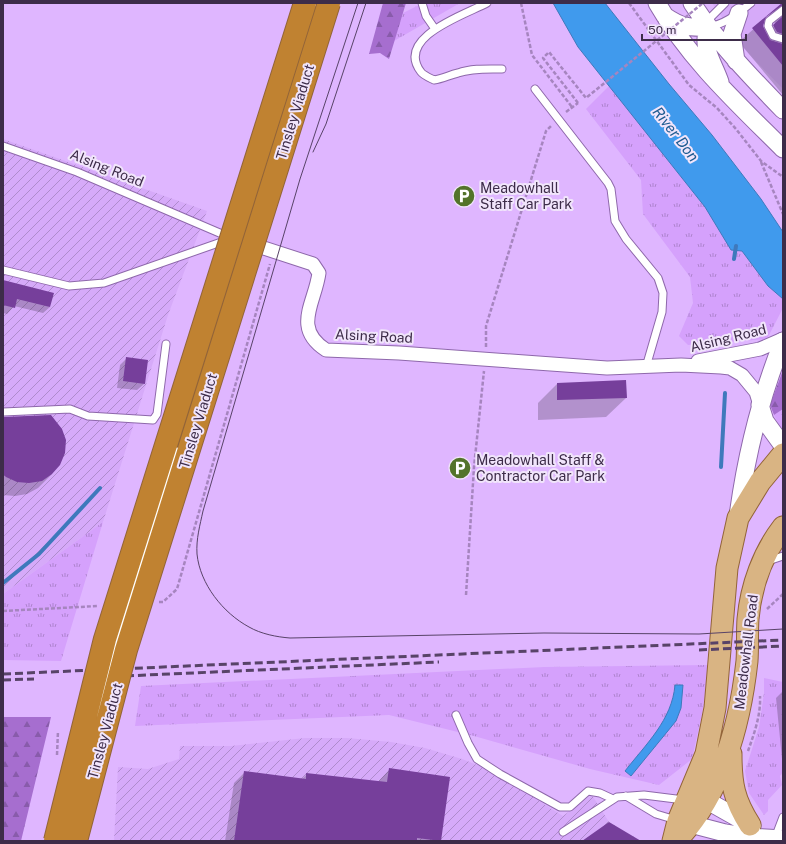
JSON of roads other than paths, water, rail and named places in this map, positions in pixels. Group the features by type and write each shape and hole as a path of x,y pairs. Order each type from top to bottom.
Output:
{"highway":[{"name":"Tinsley Viaduct","path":"55,841 105,639 306,3"},
{"name":"Tinsley Viaduct","path":"76,841 126,650 329,3"}],"main road":[{"name":"Meadowhall Road","path":"696,801 715,708 727,568 738,518 760,482 783,454"},
{"name":"Meadowhall Road","path":"679,832 696,801 717,780 731,740 737,717 747,661 748,618 761,564 771,544 783,526"},
{"path":"731,740 731,778 734,795 741,811 750,825"}],"street":[{"path":"692,3 708,27 736,62 783,110"},
{"path":"736,62 732,34 745,8"},
{"path":"660,9 678,25 693,28 708,27"},
{"path":"660,9 688,50 723,89 783,149"},
{"path":"708,27 704,38 706,52 713,61 723,89"},
{"name":"Alsing Road","path":"233,238 313,264 319,273 318,284 306,319 311,335 317,344 326,350 607,368 681,366 730,368 742,375 750,384 760,406"},
{"name":"Alsing Road","path":"681,366 760,348 783,340"},
{"name":"Meadowhall Road","path":"738,518 743,479 760,406 783,340"},
{"path":"760,406 765,421 783,446"},
{"path":"696,801 713,804 750,825 779,838"},
{"path":"679,832 779,838"}],"lane":[{"path":"422,3 426,16 435,29"},
{"path":"487,3 424,36 418,46 415,58 421,72 434,80 472,70 502,69"},
{"path":"725,3 711,17 708,27 720,25 745,8"},
{"path":"783,10 769,21 768,26 773,36 783,39"},
{"path":"535,89 608,183 611,190 615,221 626,239 658,278 663,293 662,312 646,367"},
{"name":"Alsing Road","path":"3,146 77,172 233,238"},
{"path":"241,249 246,233"},
{"path":"3,270 69,286 104,283 233,238"},
{"path":"3,412 70,408 88,416 153,420 157,414 166,344"},
{"path":"96,720 115,645 178,447"},
{"path":"761,564 783,556"},
{"path":"456,715 468,743 478,759 500,774 560,807 570,807 588,791 600,793 613,799"},
{"path":"624,795 656,814 679,832"},
{"path":"563,832 613,799 624,795 696,801"},
{"path":"779,838 783,817"}],"water":[{"name":"River Don","path":"553,3 605,3 669,84 712,135 761,199 783,232 783,299 768,286 742,251 731,250 705,207 578,47"},
{"path":"675,685 683,685 681,708 676,721 631,776 625,771 657,731 669,709 673,698"}],"waterway":[{"path":"734,259 736,246"},
{"path":"721,467 725,393"},
{"path":"3,583 39,554 100,488"}],"tram line":[{"path":"358,3 300,179 203,511 198,537 197,554 203,576 214,596 230,614 249,627 269,635 290,638 544,633 699,634 783,629"},
{"path":"313,152 326,124 366,3"}],"railway":[{"path":"3,674 783,640"},
{"path":"699,650 783,646"},
{"path":"102,677 439,662"},
{"path":"3,680 34,679"}],"place":[{"name":"Meadowhall Staff Car Park","path":"464,196"},
{"name":"Meadowhall Staff & Contractor Car Park","path":"460,468"}]}
